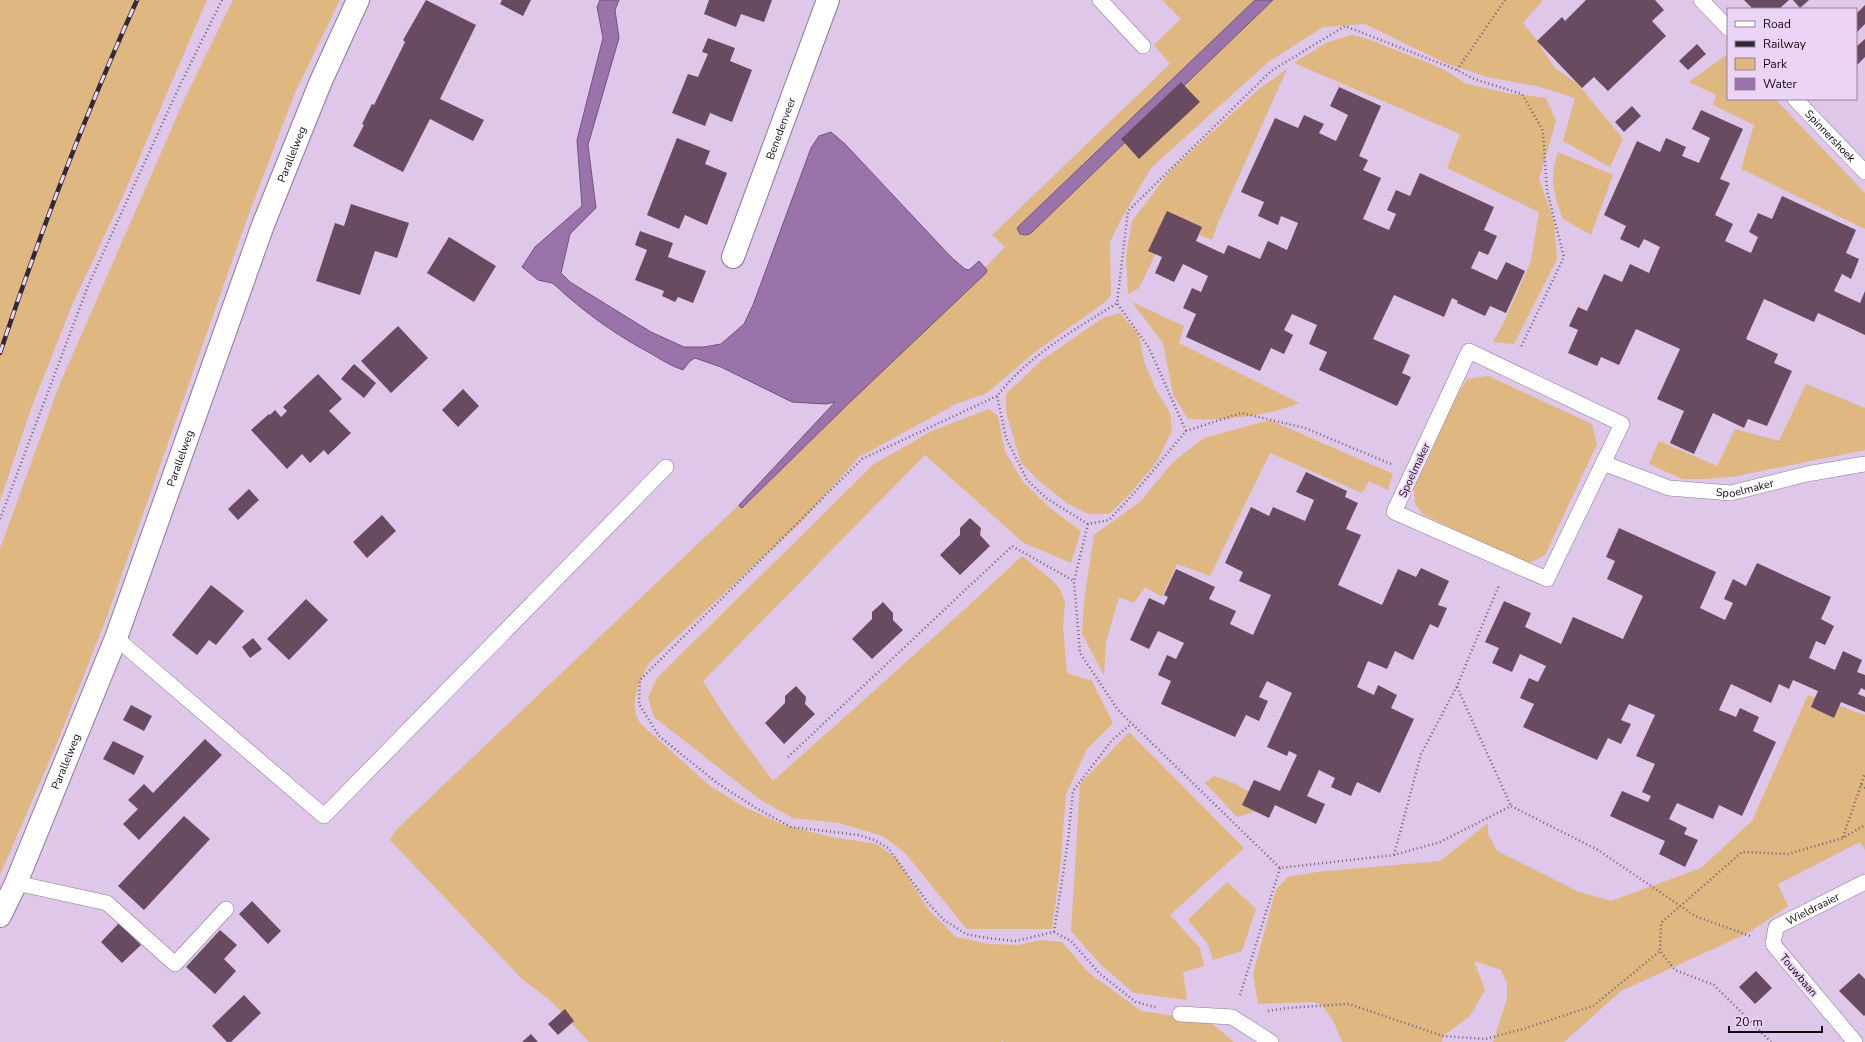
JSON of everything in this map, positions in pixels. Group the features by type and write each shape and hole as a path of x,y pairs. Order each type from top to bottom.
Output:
{"street":[{"name":"Parallelweg","path":"0,916 16,883 116,638 263,225 321,81 358,0"},
{"name":"Benedenveer","path":"733,257 828,0"}],"lane":[{"path":"1100,0 1142,46"},
{"path":"1701,0 1727,27"},
{"name":"Spinnershoek","path":"1796,100 1865,172"},
{"name":"Spoelmaker","path":"1469,351 1509,371 1622,424 1547,579 1508,564 1394,512 1469,351"},
{"name":"Spoelmaker","path":"1603,463 1669,488 1731,492 1807,474 1865,464"},
{"path":"116,638 324,816 666,466"},
{"name":"Wieldraaier","path":"1773,944 1776,927 1865,882"},
{"path":"16,883 107,903 175,964 226,909"},
{"name":"Touwbaan","path":"1773,944 1855,1042"},
{"path":"1180,1014 1232,1017 1272,1042"}],"path":[{"path":"0,519 88,286 180,85 222,0"},
{"path":"1457,70 1505,0"},
{"path":"1186,431 1149,348 1117,303 1128,211 1271,71 1345,26 1457,70 1474,79 1522,94 1543,131 1547,191 1564,257 1509,371"},
{"path":"1117,303 1044,349 1007,383 997,396 862,459 640,680 639,704 659,736 718,783 756,808 792,827 859,835 874,840 888,848 928,902 944,920 966,934 1015,941 1054,932 1071,941 1100,974 1136,1002 1180,1014"},
{"path":"997,396 1006,438 1027,480 1046,498 1088,524 1109,520 1136,491 1186,431 1241,413 1305,428 1412,474"},
{"path":"1088,524 1074,581 1080,654 1118,710 1131,724 1280,868"},
{"path":"788,757 1012,546 1074,581"},
{"path":"1394,855 1421,754 1457,686 1508,564"},
{"path":"1457,686 1511,806 1598,850 1695,916 1773,944"},
{"path":"1054,932 1068,841 1073,792 1112,740 1131,724"},
{"path":"1843,838 1865,773"},
{"path":"1861,785 1865,788"},
{"path":"1280,868 1394,855 1440,842 1511,806"},
{"path":"1771,1042 1714,985 1675,970 1660,950 1661,923 1742,852 1788,854 1843,838 1865,825"},
{"path":"1280,868 1232,1017 1286,1008 1348,1004 1443,1036 1485,1039 1522,1029 1593,1006 1660,950"}],"green space":[{"path":"0,0 207,0 123,196 72,305 32,406 0,501"},
{"path":"233,0 340,0 295,93 248,216 106,619 57,743 0,875 0,549 59,386 185,98"},
{"path":"1162,0 1255,0 1114,136 1030,234 1273,0 1543,0 1523,23 1536,39 1555,68 1578,84 1623,139 1610,167 1563,141 1575,98 1536,86 1487,77 1445,63 1365,24 1323,27 1267,63 1151,168 1119,223 1110,242 1111,296 1105,302 1035,352 987,393 956,404 859,457 801,522 649,663 636,694 635,710 637,718 642,725 710,786 744,807 784,825 831,837 877,844 897,859 928,909 956,937 989,944 1018,945 1040,940 1062,942 1089,973 1141,1011 1209,1021 1234,1042 1003,1042 1003,1040 1001,1042 589,1042 551,1001 522,979 390,840 395,831 743,501 740,504 744,507 987,270 985,268 1005,247 992,235 1170,64 1154,45 1181,19"},
{"path":"1351,35 1368,39 1441,68 1467,84 1507,93 1546,98 1556,121 1539,179 1554,221 1557,259 1514,344 1493,342 1503,324 1531,261 1539,212 1447,168 1460,134 1294,63 1326,43"},
{"path":"1727,55 1727,100 1776,100 1865,193 1865,229 1741,169 1754,125 1713,105 1716,95 1689,82"},
{"path":"1287,69 1218,223 1212,240 1171,222 1139,288 1128,294 1126,256 1132,221 1171,170 1259,89"},
{"path":"1558,152 1613,175 1591,235 1563,219 1553,186 1555,162"},
{"path":"1132,302 1184,326 1179,343 1299,403 1287,408 1245,417 1188,419 1173,394 1163,343"},
{"path":"1120,313 1139,335 1144,361 1155,388 1170,413 1172,431 1156,463 1127,497 1109,514 1088,514 1067,503 1039,481 1021,463 1006,412 1006,394 1042,360 1103,318"},
{"path":"1488,376 1592,424 1597,444 1545,555 1528,564 1424,515 1415,504 1414,488 1456,398 1467,379"},
{"path":"1806,384 1865,408 1865,450 1732,477 1704,479 1682,479 1649,464 1659,441 1717,466 1735,429 1779,441"},
{"path":"989,409 998,416 1005,452 1024,483 1050,508 1081,531 1071,563 1024,543 925,455 703,681 725,716 773,781 929,642 1022,556 1053,581 1060,589 1065,602 1063,627 1067,673 1092,681 1113,723 1087,749 1066,794 1060,869 1052,929 967,929 905,853 883,836 839,823 793,818 759,799 654,717 648,698 657,678 874,464 932,431"},
{"path":"1270,420 1393,474 1388,490 1369,481 1362,493 1270,453 1210,576 1177,564 1162,597 1145,587 1134,603 1119,597 1106,642 1104,675 1082,634 1084,601 1094,535 1141,501 1173,462 1204,438"},
{"path":"1808,695 1865,715 1865,850 1860,842 1778,884 1788,906 1748,933 1621,991 1564,1042 1493,1042 1507,999 1507,983 1501,970 1474,961 1485,990 1470,1016 1443,1036 1442,1042 1342,1042 1334,1022 1322,1005 1314,1002 1258,1004 1253,974 1276,889 1288,877 1317,872 1440,861 1488,823 1488,834 1497,851 1577,891 1611,901 1701,868 1752,821"},
{"path":"1129,732 1244,848 1170,915 1200,948 1204,966 1183,972 1187,1000 1134,993 1101,965 1071,931 1080,784"},
{"path":"1214,776 1234,783 1274,806 1237,817 1205,783"},
{"path":"1227,882 1256,909 1242,951 1213,960 1208,944 1188,920"}],"water":[{"path":"600,0 619,0 615,10 619,38 588,145 596,208 570,234 561,273 570,282 651,332 684,347 704,347 721,344 744,324 753,305 811,148 819,136 831,132 845,144 952,258 965,269 969,270 979,261 987,270 986,273 847,405 742,508 739,506 740,504 835,402 826,404 792,402 721,367 695,358 690,361 683,370 637,346 613,331 578,305 552,283 538,280 522,267 535,247 582,206 577,140 603,38 597,7"},
{"path":"1255,0 1273,0 1030,234 1020,234 1017,228 1022,223"}],"building":[{"path":"426,0 476,25 440,99 484,120 473,141 430,119 403,172 353,146 364,125 362,124 372,104 374,105 405,42 403,40"},
{"path":"502,0 531,0 523,16 500,4"},
{"path":"709,0 772,0 764,22 741,14 736,27 704,14"},
{"path":"1586,0 1655,0 1664,10 1652,21 1666,36 1608,91 1594,77 1582,88 1537,41 1562,17 1565,21"},
{"path":"1744,0 1789,0 1780,8 1752,8"},
{"path":"1793,0 1809,0 1800,8"},
{"path":"1865,5 1865,24 1857,32 1857,13"},
{"path":"708,38 735,48 730,61 752,70 732,122 710,113 705,126 672,113 688,74 698,77 708,54 702,52"},
{"path":"1865,39 1865,57 1857,65 1857,46"},
{"path":"1697,44 1706,54 1688,70 1679,61"},
{"path":"1181,82 1200,102 1139,159 1121,139"},
{"path":"1339,87 1381,106 1359,156 1368,160 1363,170 1381,178 1363,219 1389,230 1396,214 1387,210 1396,190 1410,196 1420,173 1494,207 1484,230 1497,236 1488,255 1479,251 1471,268 1497,280 1506,262 1525,271 1506,313 1490,306 1485,316 1457,303 1458,301 1452,298 1444,317 1394,295 1373,339 1410,355 1402,373 1411,377 1397,406 1319,370 1327,352 1309,344 1317,325 1292,314 1284,330 1293,335 1284,354 1271,348 1260,371 1186,337 1196,314 1183,308 1192,288 1201,292 1208,276 1183,264 1174,282 1155,273 1162,257 1148,251 1167,211 1202,227 1196,241 1224,254 1228,245 1260,259 1268,241 1287,250 1298,223 1281,216 1278,225 1258,216 1264,202 1241,192 1275,118 1298,128 1304,115 1324,124 1319,133 1336,141 1348,115 1330,106"},
{"path":"1632,106 1641,116 1624,132 1615,122"},
{"path":"1701,110 1743,129 1720,179 1730,183 1715,215 1733,224 1725,241 1751,253 1758,237 1749,232 1758,213 1772,219 1782,196 1856,230 1846,253 1859,259 1851,279 1842,274 1834,291 1860,303 1865,291 1865,335 1818,313 1814,322 1764,299 1746,339 1778,354 1774,363 1792,371 1767,426 1748,419 1744,428 1713,413 1694,454 1670,443 1684,411 1657,399 1680,349 1636,329 1619,365 1601,357 1597,366 1568,353 1578,330 1569,326 1578,307 1587,311 1604,274 1622,282 1630,264 1649,273 1660,247 1644,239 1639,248 1620,239 1626,226 1604,215 1637,141 1660,152 1666,138 1686,147 1682,156 1699,163 1710,138 1692,129"},
{"path":"677,138 710,151 705,164 727,173 707,225 685,215 679,229 647,215"},
{"path":"351,204 409,223 397,258 375,251 360,295 316,281 335,223 344,226"},
{"path":"640,231 673,243 668,257 706,271 693,303 678,297 675,302 662,296 664,291 635,280 647,250 635,245"},
{"path":"449,237 496,266 474,302 427,273"},
{"path":"398,326 428,358 391,393 361,361"},
{"path":"354,364 376,383 364,398 341,379"},
{"path":"318,374 342,399 329,411 351,433 328,455 324,450 310,463 302,454 287,469 251,430 275,410 281,417 287,411 283,407"},
{"path":"463,389 479,406 458,427 442,410"},
{"path":"1306,472 1347,491 1345,497 1358,503 1346,529 1361,535 1338,585 1382,605 1398,569 1416,577 1421,568 1449,581 1438,605 1447,608 1438,628 1430,624 1413,660 1395,651 1387,669 1368,661 1357,687 1374,695 1378,685 1397,695 1391,708 1414,719 1380,793 1357,782 1351,796 1331,787 1335,778 1319,770 1307,796 1325,804 1316,824 1275,805 1269,818 1242,805 1254,780 1280,791 1297,755 1289,751 1287,756 1267,747 1292,693 1267,681 1259,697 1268,701 1259,721 1246,715 1235,737 1161,704 1171,681 1158,675 1167,655 1176,659 1184,643 1158,631 1149,649 1130,640 1149,598 1164,605 1168,597 1164,595 1176,569 1215,587 1209,599 1236,611 1230,624 1253,635 1271,595 1239,581 1243,572 1225,563 1251,507 1269,516 1273,507 1305,521 1314,500 1296,492"},
{"path":"249,489 259,500 238,520 228,509"},
{"path":"382,515 396,531 367,558 353,542"},
{"path":"970,518 981,528 980,535 990,546 960,575 940,555 960,535 960,528"},
{"path":"1619,528 1716,572 1700,608 1725,620 1733,603 1724,599 1733,579 1746,586 1757,563 1831,597 1821,619 1834,626 1825,645 1816,641 1809,658 1835,670 1843,651 1862,660 1857,672 1865,675 1865,690 1861,688 1858,694 1865,697 1865,712 1841,702 1834,718 1811,707 1818,691 1793,680 1789,689 1779,684 1771,703 1731,684 1719,710 1736,717 1740,708 1759,717 1753,731 1776,742 1742,816 1719,805 1713,819 1677,803 1669,819 1687,828 1684,834 1698,840 1685,867 1659,854 1665,841 1610,816 1622,791 1648,802 1651,796 1642,792 1655,764 1636,756 1655,715 1629,704 1621,720 1631,724 1621,744 1608,738 1597,760 1523,727 1534,704 1520,698 1529,678 1538,682 1546,666 1520,654 1512,672 1492,663 1499,648 1485,642 1504,601 1531,613 1525,627 1561,644 1573,617 1623,639 1643,596 1607,579 1615,561 1606,557"},
{"path":"211,585 244,611 216,645 209,640 197,655 172,635"},
{"path":"306,599 328,620 289,660 267,639"},
{"path":"883,602 893,613 893,620 903,630 872,659 852,639 872,619 872,612"},
{"path":"253,638 262,649 250,658 242,647"},
{"path":"796,686 806,697 805,704 815,714 784,744 765,723 785,703 785,696"},
{"path":"131,705 152,716 144,731 123,720"},
{"path":"205,739 222,755 139,840 123,824 138,809 128,800 144,784 153,793"},
{"path":"113,741 144,756 134,775 103,759"},
{"path":"184,816 210,839 144,910 118,886"},
{"path":"252,901 281,931 268,944 239,914"},
{"path":"119,923 141,945 122,963 101,942"},
{"path":"220,930 237,945 224,959 236,971 215,994 186,967"},
{"path":"1756,971 1772,988 1755,1004 1739,987"},
{"path":"1859,973 1865,979 1864,1016 1839,991"},
{"path":"244,995 261,1013 231,1042 227,1042 212,1026"},
{"path":"565,1009 574,1021 558,1035 548,1024"},
{"path":"531,1034 538,1042 522,1042"}],"railway":[{"path":"0,353 31,263 81,131 137,0"}]}
